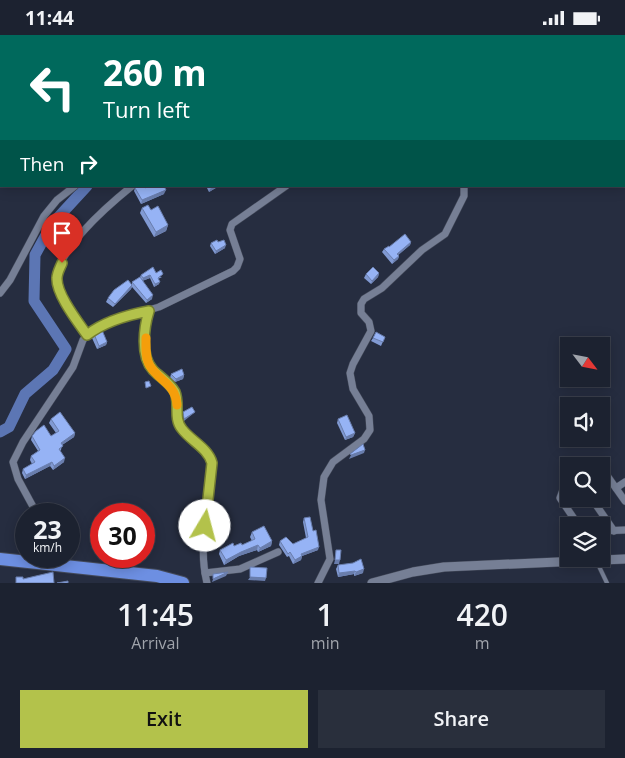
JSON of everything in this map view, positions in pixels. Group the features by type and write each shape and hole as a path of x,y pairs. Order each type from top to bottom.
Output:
{"highway":[{"path":"0,559 15,559"},
{"path":"80,565 157,576 183,583"}],"street":[{"path":"0,293 10,281 20,259 48,211 57,200 74,187"},
{"path":"87,335 65,301 58,285 58,271 66,254 80,234 131,187"},
{"path":"32,503 18,479 13,462 23,442 74,367 83,340 87,335 95,329 115,320 149,311 237,267 240,259 230,230 232,224 285,187"},
{"path":"318,583 330,559 321,500 324,477 333,462 364,439 370,430 369,416 357,397 350,380 353,365 371,331 368,322 361,313 361,304 364,299 382,288 422,250 445,234 464,197 464,187"},
{"path":"149,311 145,330 149,364 175,392 178,407 177,418 181,428 206,451 212,463 202,546 206,583"},
{"path":"610,480 625,501"},
{"path":"616,488 625,482"},
{"path":"598,507 614,531"},
{"path":"610,531 625,530"},
{"path":"205,573 240,569 278,552"},
{"path":"610,560 625,559"},
{"path":"372,583 413,572 444,567 560,562"}],"lane":[{"path":"599,567 607,583"}],"building":[{"path":"164,187 166,190 142,200 135,188"},
{"path":"148,205 151,210 158,206 168,225 156,232 142,208"},
{"path":"405,234 411,242 397,254 399,256 394,260 384,249"},
{"path":"217,240 218,242 224,240 226,245 216,251 211,243"},
{"path":"153,267 156,273 161,270 163,274 158,278 160,282 155,284 150,275 143,278 141,275"},
{"path":"373,267 379,273 372,281 366,274"},
{"path":"140,277 153,295 147,300 132,282"},
{"path":"128,280 132,285 115,304 108,298 114,290"},
{"path":"102,330 107,342 99,346 94,334"},
{"path":"376,332 385,337 383,342 373,338"},
{"path":"182,369 184,375 176,379 171,374"},
{"path":"149,381 151,386 146,388 145,382"},
{"path":"192,407 195,412 184,419 183,412"},
{"path":"60,412 75,433 61,443 63,446 59,449 65,458 54,466 52,462 26,475 23,469 35,462 31,456 40,450 32,436 44,425 51,436 59,431 51,419"},
{"path":"347,415 355,433 346,437 338,419"},
{"path":"363,444 365,450 350,454"},
{"path":"310,517 313,531 316,530 319,547 301,554 302,556 295,560 290,552 288,554 280,541 286,537 293,544 308,537 304,518"},
{"path":"264,526 272,541 260,548 258,545 226,560 220,550 233,543 234,546 241,543 242,545 255,539 252,532"},
{"path":"336,550 341,550 340,560 335,560"},
{"path":"361,559 364,569 356,572 339,573 338,565 353,563"},
{"path":"250,567 267,568 266,578 250,577"},
{"path":"53,572 54,583 16,583 16,577 23,577 23,579"},
{"path":"228,572 213,579 213,574"}],"waterway":[{"path":"0,432 9,427 25,394 53,370 66,349 34,301 35,255 52,224 86,187"}],"slow traffic":[{"path":"146,338 149,364 175,392 177,405"}],"route":[{"path":"62,263 58,271 58,285 65,301 87,335 95,329 115,320 149,311 145,330 149,364 175,392 178,407 177,418 181,428 206,451 212,463 205,526"}]}
